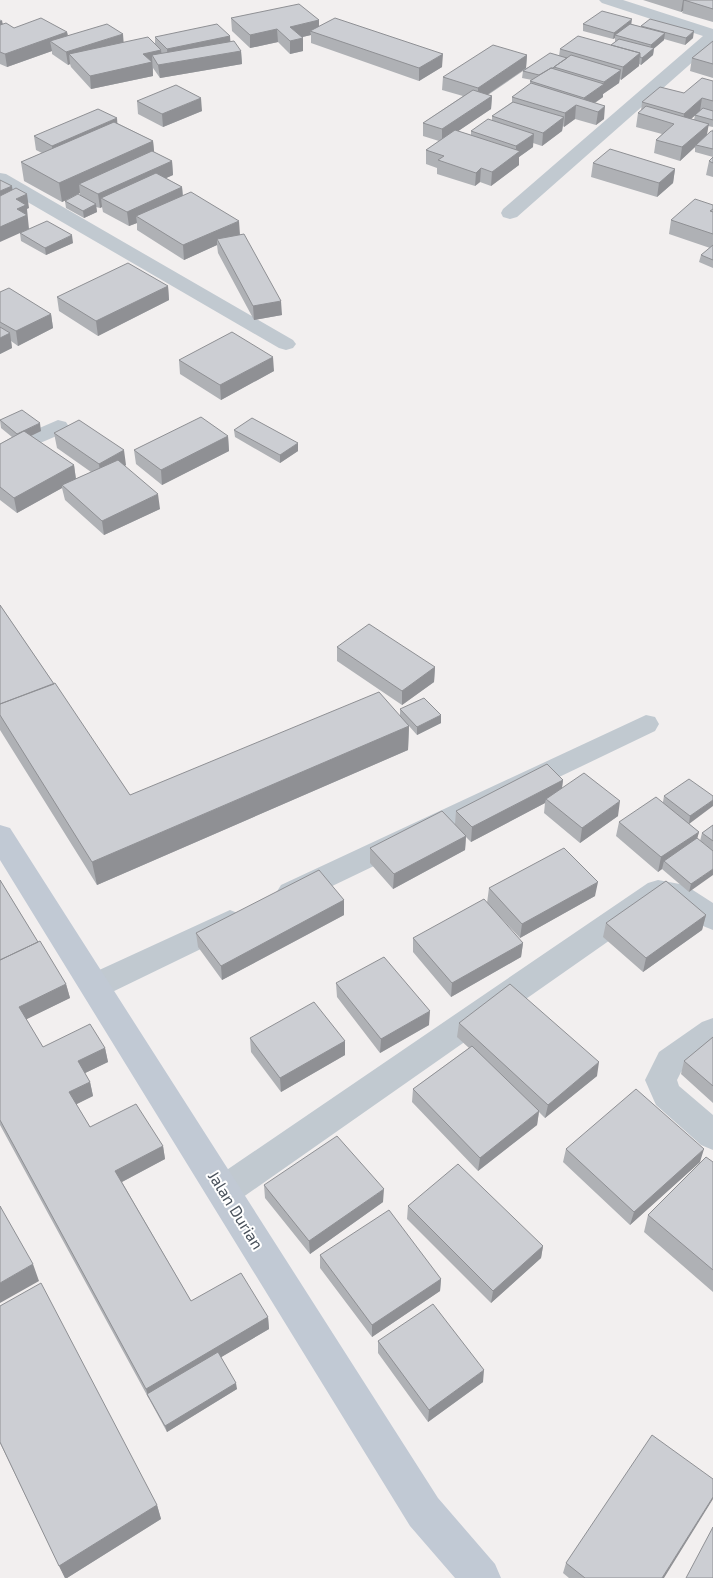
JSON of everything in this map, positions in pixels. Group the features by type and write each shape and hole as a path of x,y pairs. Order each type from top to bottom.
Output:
{"street":[{"path":"607,0 713,35"},
{"path":"510,213 713,35"},
{"path":"0,178 286,344"},
{"path":"0,453 58,427"},
{"path":"95,986 646,724"},
{"name":"Jalan Durian","path":"0,836 224,1190 381,1446 424,1512 480,1578"},
{"path":"224,1190 658,891 675,892 713,918"},
{"path":"713,1031 670,1062 661,1080 667,1095 713,1135"}],"building":[{"path":"684,0 713,0 713,9"},
{"path":"299,4 319,20 290,27 303,38 290,41 277,29 250,35 231,18"},
{"path":"602,11 632,19 614,33 583,24"},
{"path":"41,18 67,32 5,54 0,52 0,25 6,23 14,28"},
{"path":"335,18 443,54 419,68 310,31"},
{"path":"650,19 694,31 686,38 641,26"},
{"path":"107,24 123,34 66,52 50,41"},
{"path":"217,24 230,36 167,49 155,37"},
{"path":"630,24 665,33 651,45 615,35"},
{"path":"578,36 640,53 623,67 560,49"},
{"path":"148,37 161,50 143,54 152,62 90,76 69,54"},
{"path":"619,39 654,48 642,58 640,53 611,45"},
{"path":"234,41 241,51 158,65 152,55"},
{"path":"713,41 713,64 692,58"},
{"path":"493,45 527,55 478,88 443,77"},
{"path":"550,53 567,58 539,75 523,71"},
{"path":"571,55 621,70 604,82 554,67"},
{"path":"551,68 604,84 584,98 530,81"},
{"path":"702,78 713,81 713,101 702,98 684,114 642,102 660,87 684,93"},
{"path":"531,83 605,106 598,112 576,105 565,113 512,97"},
{"path":"176,85 201,98 162,114 137,101"},
{"path":"473,90 492,96 442,129 423,123"},
{"path":"513,102 564,117 543,133 492,116"},
{"path":"646,106 709,124 682,147 656,140 674,124 638,113"},
{"path":"703,108 713,111 713,120 695,115"},
{"path":"98,109 117,118 52,146 34,136"},
{"path":"488,119 534,134 516,146 471,131"},
{"path":"114,122 153,141 59,183 21,162"},
{"path":"455,130 520,151 492,172 481,168 476,173 438,160 444,156 426,150"},
{"path":"713,131 713,149 696,145"},
{"path":"610,149 675,169 659,183 593,163"},
{"path":"152,151 172,161 98,194 79,184"},
{"path":"156,173 182,187 127,212 101,198"},
{"path":"0,180 12,186 0,191"},
{"path":"16,188 27,194 16,199 26,205 17,209 27,215 0,227 0,196"},
{"path":"191,192 239,221 183,245 136,216"},
{"path":"78,194 96,204 83,211 65,201"},
{"path":"695,199 713,205 713,209 710,211 713,212 713,234 671,220"},
{"path":"47,221 72,235 45,248 20,233"},
{"path":"244,234 281,301 253,306 217,239"},
{"path":"713,245 713,260 701,255"},
{"path":"128,263 168,286 96,321 57,297"},
{"path":"9,288 51,314 16,331 0,322 0,292"},
{"path":"0,327 10,333 0,338"},
{"path":"232,332 273,357 220,385 179,360"},
{"path":"22,410 40,423 17,434 0,420"},
{"path":"201,417 228,436 161,470 134,450"},
{"path":"252,418 298,443 280,455 234,430"},
{"path":"79,420 124,450 99,464 54,433"},
{"path":"24,431 74,465 14,498 0,487 0,444"},
{"path":"118,460 158,494 102,521 62,485"},
{"path":"0,605 54,684 0,704"},
{"path":"369,624 435,667 402,691 337,647"},
{"path":"55,683 130,795 379,692 409,726 92,862 0,715 0,704"},
{"path":"424,698 441,715 417,727 400,709"},
{"path":"547,764 563,780 472,827 456,811"},
{"path":"584,773 620,801 582,828 546,799"},
{"path":"689,779 713,796 713,800 690,816 664,796"},
{"path":"656,797 699,832 661,857 619,822"},
{"path":"442,811 466,836 394,874 370,848"},
{"path":"713,825 713,841 702,833"},
{"path":"697,838 713,851 713,869 691,884 664,861"},
{"path":"564,848 598,882 522,924 489,888"},
{"path":"319,870 344,900 221,966 196,933"},
{"path":"0,880 38,942 0,960"},
{"path":"666,881 706,915 646,958 606,923"},
{"path":"484,899 523,943 452,983 413,938"},
{"path":"40,941 66,984 19,1007 43,1047 90,1024 105,1048 78,1061 90,1082 69,1092 90,1127 136,1104 163,1146 115,1171 191,1301 241,1273 268,1317 146,1389 0,1120 0,960"},
{"path":"384,957 430,1011 381,1039 336,983"},
{"path":"510,984 599,1062 548,1105 459,1023"},
{"path":"314,1002 345,1041 280,1078 250,1038"},
{"path":"713,1037 713,1086 684,1061"},
{"path":"472,1046 539,1111 480,1158 413,1089"},
{"path":"636,1089 704,1149 634,1212 566,1149"},
{"path":"337,1136 384,1189 309,1241 264,1185"},
{"path":"706,1157 713,1162 713,1270 648,1215"},
{"path":"458,1164 543,1246 493,1291 408,1206"},
{"path":"0,1206 33,1264 0,1283"},
{"path":"389,1210 441,1279 372,1325 320,1255"},
{"path":"41,1283 157,1505 59,1566 0,1442 0,1306"},
{"path":"433,1304 484,1370 429,1410 378,1341"},
{"path":"218,1352 236,1383 165,1426 147,1394"},
{"path":"652,1435 713,1479 713,1497 662,1578 585,1578 566,1563"},
{"path":"713,1527 713,1578 686,1578"}]}
